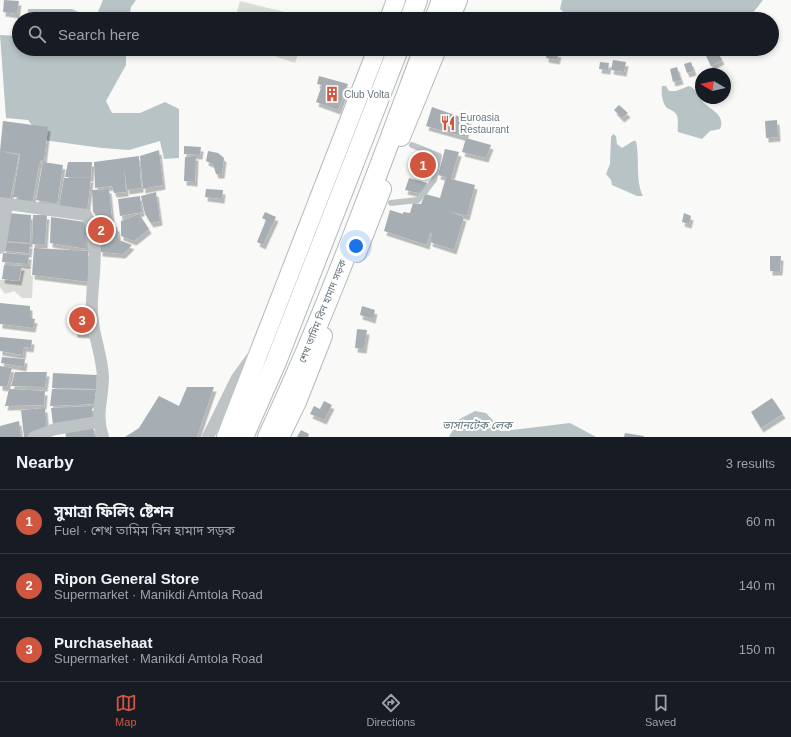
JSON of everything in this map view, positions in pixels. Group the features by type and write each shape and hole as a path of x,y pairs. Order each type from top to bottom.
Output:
{"main road":[{"path":"392,12 396,0"},
{"path":"413,12 418,0"},
{"path":"438,12 442,0"},
{"path":"453,12 458,0"},
{"path":"226,437 374,56"},
{"path":"243,437 292,321 395,56"},
{"name":"শেখ তামিম বিন হামাদ সড়ক","path":"268,437 311,339 381,163 421,56"},
{"path":"280,437 297,402 404,129 435,56"}],"street":[{"path":"0,248 4,204 86,215 91,221 94,228 92,313 95,337 101,356 103,378 98,422 103,437"},
{"path":"208,437 236,378 256,352 292,321"},
{"path":"34,437 55,429 98,422"}],"lane":[{"path":"391,203 418,200 434,180 439,156 412,145"}],"shaded area":[{"path":"240,1 285,12 237,12"},
{"path":"274,56 298,56 295,63"},
{"path":"22,267 31,267 31,276 33,276 32,298 22,298 14,291 5,294 0,287 0,280 20,281"}],"water":[{"path":"103,0 136,0 131,7 130,12 98,12"},
{"path":"562,0 763,0 754,12 563,12 560,9"},
{"path":"28,9 72,9 78,12 28,12"},
{"path":"0,35 12,36 12,56 126,56 126,65 106,101 112,113 140,113 165,102 179,109 179,158 164,159 160,141 129,150 43,140 28,120 6,118"},
{"path":"662,86 666,86 669,91 676,91 689,86 692,87 695,91 695,104 706,104 717,113 721,120 720,129 710,131 702,139 678,132 678,118 673,111 667,108 662,94"},
{"path":"613,134 616,136 617,144 622,148 633,141 636,141 638,176 643,196 637,196 612,185 611,180 606,174 610,164 611,137"},
{"name":"ভাসানটেক লেক","path":"475,411 486,413 503,431 570,423 596,437 449,437 458,420"}],"building":[{"path":"4,0 19,1 17,12 12,12 12,13 3,12"},
{"path":"546,56 558,56 557,60 546,58"},
{"path":"706,56 720,56 722,60 711,66"},
{"path":"613,60 626,62 624,72 611,70"},
{"path":"600,62 609,63 608,70 599,69"},
{"path":"691,62 694,71 687,73 684,64"},
{"path":"677,67 681,80 673,82 670,69"},
{"name":"Club Volta","path":"319,76 348,84 338,110 316,102 322,85 317,84"},
{"path":"619,105 628,113 622,118 614,110"},
{"name":"Euroasia Restaurant","path":"432,107 469,120 465,137 426,126"},
{"path":"777,120 778,137 766,138 765,121"},
{"path":"3,121 48,127 44,161 41,160 39,165 32,205 17,202 18,197 13,197 20,154 0,151"},
{"path":"466,138 491,145 486,158 462,152"},
{"path":"184,146 201,147 200,155 184,154"},
{"path":"445,149 459,152 451,179 475,185 467,216 448,211 464,217 454,250 430,242 432,234 430,233 427,245 384,231 390,210 403,214 403,212 410,213 413,203 421,204 425,194 440,198 446,177 438,175"},
{"path":"159,150 163,185 143,189 140,156"},
{"path":"0,151 19,155 10,200 0,198"},
{"path":"208,151 218,153 224,158 222,174 216,174 213,164 206,161"},
{"path":"139,156 141,188 127,190 124,166 126,192 114,193 112,186 95,188 94,162"},
{"path":"196,156 195,182 184,181 185,157"},
{"path":"43,162 63,165 57,204 36,200"},
{"path":"68,162 92,162 91,177 65,177"},
{"path":"64,178 91,178 87,212 59,207"},
{"path":"409,178 427,183 423,194 405,190"},
{"path":"109,189 112,218 99,218 93,212 92,190"},
{"path":"206,189 223,190 222,199 205,197"},
{"path":"156,192 160,221 151,223 145,214 141,196"},
{"path":"140,196 142,212 120,216 118,199"},
{"path":"265,212 276,217 263,245 257,242 266,220 262,218"},
{"path":"7,213 31,215 30,243 3,241"},
{"path":"684,213 691,216 689,224 682,222"},
{"path":"139,214 149,229 134,241 121,236 121,221"},
{"path":"33,215 47,215 45,244 32,244"},
{"path":"51,217 85,222 87,249 50,243"},
{"path":"100,225 117,227 119,240 100,239"},
{"path":"100,240 119,240 132,245 123,254 100,252"},
{"path":"4,242 30,244 29,253 3,251"},
{"path":"34,248 88,251 89,282 32,275"},
{"path":"3,253 29,255 28,264 2,262"},
{"path":"770,256 781,256 780,271 770,271"},
{"path":"4,265 22,266 19,281 2,279"},
{"path":"0,303 30,306 30,318 35,319 33,328 0,324"},
{"path":"362,306 375,310 373,319 360,315"},
{"path":"77,315 87,316 89,334 75,333"},
{"path":"357,329 367,330 364,349 355,348"},
{"path":"0,337 32,340 31,348 24,347 23,355 0,351"},
{"path":"2,357 25,359 24,367 1,363"},
{"path":"0,366 12,368 7,387 0,386"},
{"path":"15,372 47,372 45,387 11,386"},
{"path":"53,373 97,375 96,389 52,388"},
{"path":"187,387 214,387 197,437 125,437 139,428 159,396 179,406"},
{"path":"9,389 45,391 44,405 5,406"},
{"path":"52,389 96,390 94,404 50,406"},
{"path":"772,398 783,414 761,428 751,412"},
{"path":"324,401 332,405 324,420 310,414 314,406 320,409"},
{"path":"92,406 92,419 53,425 51,408"},
{"path":"45,408 47,429 30,437 24,437 21,410"},
{"path":"19,421 21,437 0,437 0,426"},
{"path":"93,426 95,437 66,437 65,431"},
{"path":"301,430 309,434 308,437 297,437"},
{"path":"625,433 644,436 644,437 624,437"}],"place":[{"name":"Club Volta","path":"332,94"},
{"name":"Euroasia Restaurant","path":"448,123"},
{"name":"সুমাত্রা ফিলিং ষ্টেশন","path":"423,165"},
{"name":"Ripon General Store","path":"101,230"},
{"name":"Purchasehaat","path":"82,320"}]}
